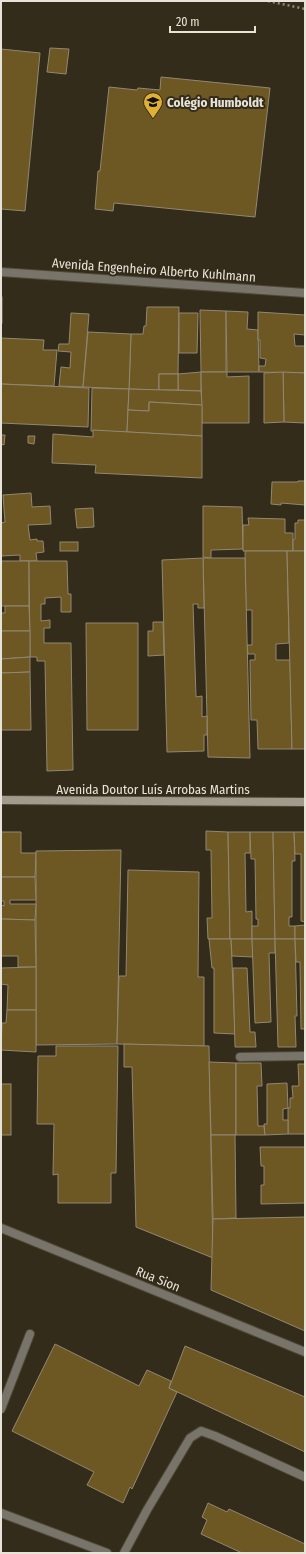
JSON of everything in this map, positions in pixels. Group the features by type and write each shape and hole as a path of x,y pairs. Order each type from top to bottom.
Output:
{"street":[{"name":"Avenida Engenheiro Alberto Kuhlmann","path":"1,272 305,293"},
{"name":"Avenida Doutor Luís Arrobas Martins","path":"1,800 305,802"},
{"path":"240,1057 305,1056"},
{"name":"Rua Sion","path":"1,1228 305,1352"},
{"path":"1,1409 30,1334"},
{"path":"124,1553 147,1510 190,1438 201,1431 216,1436 305,1477"},
{"path":"1,1514 107,1553"}],"path":[{"path":"268,1 305,9"}],"building":[{"path":"50,48 69,49 66,74 47,72"},
{"path":"1,49 40,53 25,211 1,209"},
{"path":"161,77 270,88 255,217 114,203 113,211 95,209 98,171 100,171 109,87 137,90 138,88 160,90"},
{"path":"2,297 2,323 1,323"},
{"path":"147,307 179,307 178,374 159,374 159,390 129,389 131,334 143,334 144,326 146,326"},
{"path":"200,310 226,311 226,372 201,372"},
{"path":"226,311 248,312 247,329 258,330 259,372 227,372"},
{"path":"258,312 305,315 305,335 294,334 295,346 305,346 305,373 259,372 259,366 265,366 266,359 260,358 260,340 258,340"},
{"path":"71,313 89,314 83,387 59,386 61,367 70,368 71,352 58,351 59,344 69,344"},
{"path":"179,313 198,313 197,353 179,353"},
{"path":"88,332 131,334 129,389 83,387"},
{"path":"1,338 44,340 43,350 57,350 54,386 1,384"},
{"path":"201,372 201,391 178,390 178,374"},
{"path":"201,372 227,372 227,377 249,376 249,423 202,423"},
{"path":"283,372 305,373 305,423 284,422"},
{"path":"283,372 284,422 264,423 264,373"},
{"path":"159,374 178,374 178,390 159,390"},
{"path":"1,384 89,388 88,427 1,423"},
{"path":"92,388 129,389 127,432 91,431"},
{"path":"129,389 201,391 202,405 149,402 149,411 128,410"},
{"path":"149,402 202,405 202,436 127,432 128,410 149,411"},
{"path":"93,430 202,436 202,478 95,473 96,465 52,463 53,434 93,437"},
{"path":"1,435 5,435 4,445 1,444"},
{"path":"28,436 35,436 34,444 28,443"},
{"path":"305,481 305,505 281,503 281,505 271,504 272,482"},
{"path":"31,493 32,507 50,506 51,524 28,525 30,540 37,539 37,541 43,541 44,552 36,553 37,561 20,561 20,555 2,556 1,523 5,522 3,495"},
{"path":"203,506 242,507 243,549 211,550 211,558 203,557"},
{"path":"93,508 94,527 77,528 75,509"},
{"path":"248,518 285,519 285,533 293,533 293,551 243,551 243,525 249,525"},
{"path":"298,520 305,520 305,551 293,551 295,523 298,523"},
{"path":"60,542 78,542 78,551 60,551"},
{"path":"245,551 287,551 289,643 276,644 276,660 290,660 292,749 258,749 257,720 251,720 250,660 255,660 255,654 248,654 247,645 252,645 252,610 246,610"},
{"path":"287,551 305,551 305,749 292,749"},
{"path":"203,558 245,558 250,758 208,757"},
{"path":"203,558 204,608 198,608 198,604 193,604 196,697 202,696 202,717 207,716 207,735 204,735 204,751 167,752 162,560"},
{"path":"1,561 29,561 29,606 1,606"},
{"path":"29,561 67,561 68,594 71,594 71,612 61,612 61,597 45,598 45,604 41,604 41,621 50,620 50,628 44,628 44,643 71,643 73,770 47,771 45,661 37,661 37,657 30,657"},
{"path":"5,606 29,606 30,631 1,631 1,613 5,613"},
{"path":"153,622 163,622 164,655 148,656 148,631 153,631"},
{"path":"86,623 138,623 138,730 87,730"},
{"path":"1,631 30,631 30,657 1,659"},
{"path":"30,657 30,672 1,673 1,659"},
{"path":"30,672 31,730 1,730 1,673"},
{"path":"206,831 228,832 230,939 208,939 207,918 212,918 211,850 206,850"},
{"path":"1,832 21,832 21,853 36,853 35,877 1,877"},
{"path":"228,832 250,832 250,853 245,853 246,912 252,911 252,939 230,939"},
{"path":"250,832 273,832 275,939 252,939 252,926 258,926 258,919 256,919 255,859 251,859"},
{"path":"273,832 294,832 295,861 292,861 292,917 289,917 289,926 295,926 295,939 275,939"},
{"path":"294,832 305,832 305,922 301,921 301,854 295,854"},
{"path":"121,850 117,1044 36,1045 36,851"},
{"path":"128,870 199,872 198,977 204,977 204,1046 117,1044 119,976 126,976"},
{"path":"1,877 35,877 36,900 10,900 10,904 36,904 35,920 1,919 1,905 4,906 4,901 1,901"},
{"path":"1,919 35,920 36,967 18,967 18,956 1,956"},
{"path":"305,925 305,939 295,939 295,926"},
{"path":"209,939 231,939 235,1034 214,1033 214,968 212,968"},
{"path":"231,939 252,939 253,957 232,956"},
{"path":"252,939 275,939 275,953 269,953 271,1022 255,1023"},
{"path":"275,939 295,939 297,1016 295,1016 296,1047 278,1047"},
{"path":"295,939 305,939 305,1029 301,1029 300,962 296,962"},
{"path":"36,967 36,1010 7,1010 8,985 1,984 1,968"},
{"path":"233,968 247,968 250,1032 255,1032 256,1047 235,1047"},
{"path":"7,1010 36,1010 36,1052 1,1050 2,1023 6,1023"},
{"path":"124,1044 209,1046 213,1258 136,1227 132,1067 124,1067"},
{"path":"56,1046 118,1046 116,1173 111,1173 111,1203 58,1203 58,1174 53,1175 54,1124 37,1124 38,1056 56,1056"},
{"path":"209,1062 236,1063 236,1135 211,1135"},
{"path":"236,1063 261,1063 262,1086 257,1086 258,1126 264,1126 265,1135 236,1135"},
{"path":"298,1064 305,1064 305,1134 288,1134 288,1108 290,1108 290,1098 293,1098 292,1086 299,1086"},
{"path":"287,1083 288,1108 283,1109 283,1120 288,1120 288,1134 265,1135 264,1124 267,1124 267,1084"},
{"path":"1,1084 11,1084 11,1135 1,1135"},
{"path":"211,1135 235,1135 236,1218 213,1219"},
{"path":"260,1147 305,1147 305,1203 261,1204 261,1185 264,1185 264,1166 261,1166"},
{"path":"305,1217 305,1331 211,1290 213,1219"},
{"path":"55,1344 139,1386 147,1370 171,1381 169,1388 177,1392 132,1489 130,1487 123,1503 87,1485 94,1472 12,1431"},
{"path":"185,1346 305,1397 305,1452 169,1388"},
{"path":"208,1503 227,1512 229,1509 305,1544 305,1553 242,1553 201,1534 207,1520 202,1517"}],"place":[{"name":"Colégio Humboldt","path":"153,119"}]}
